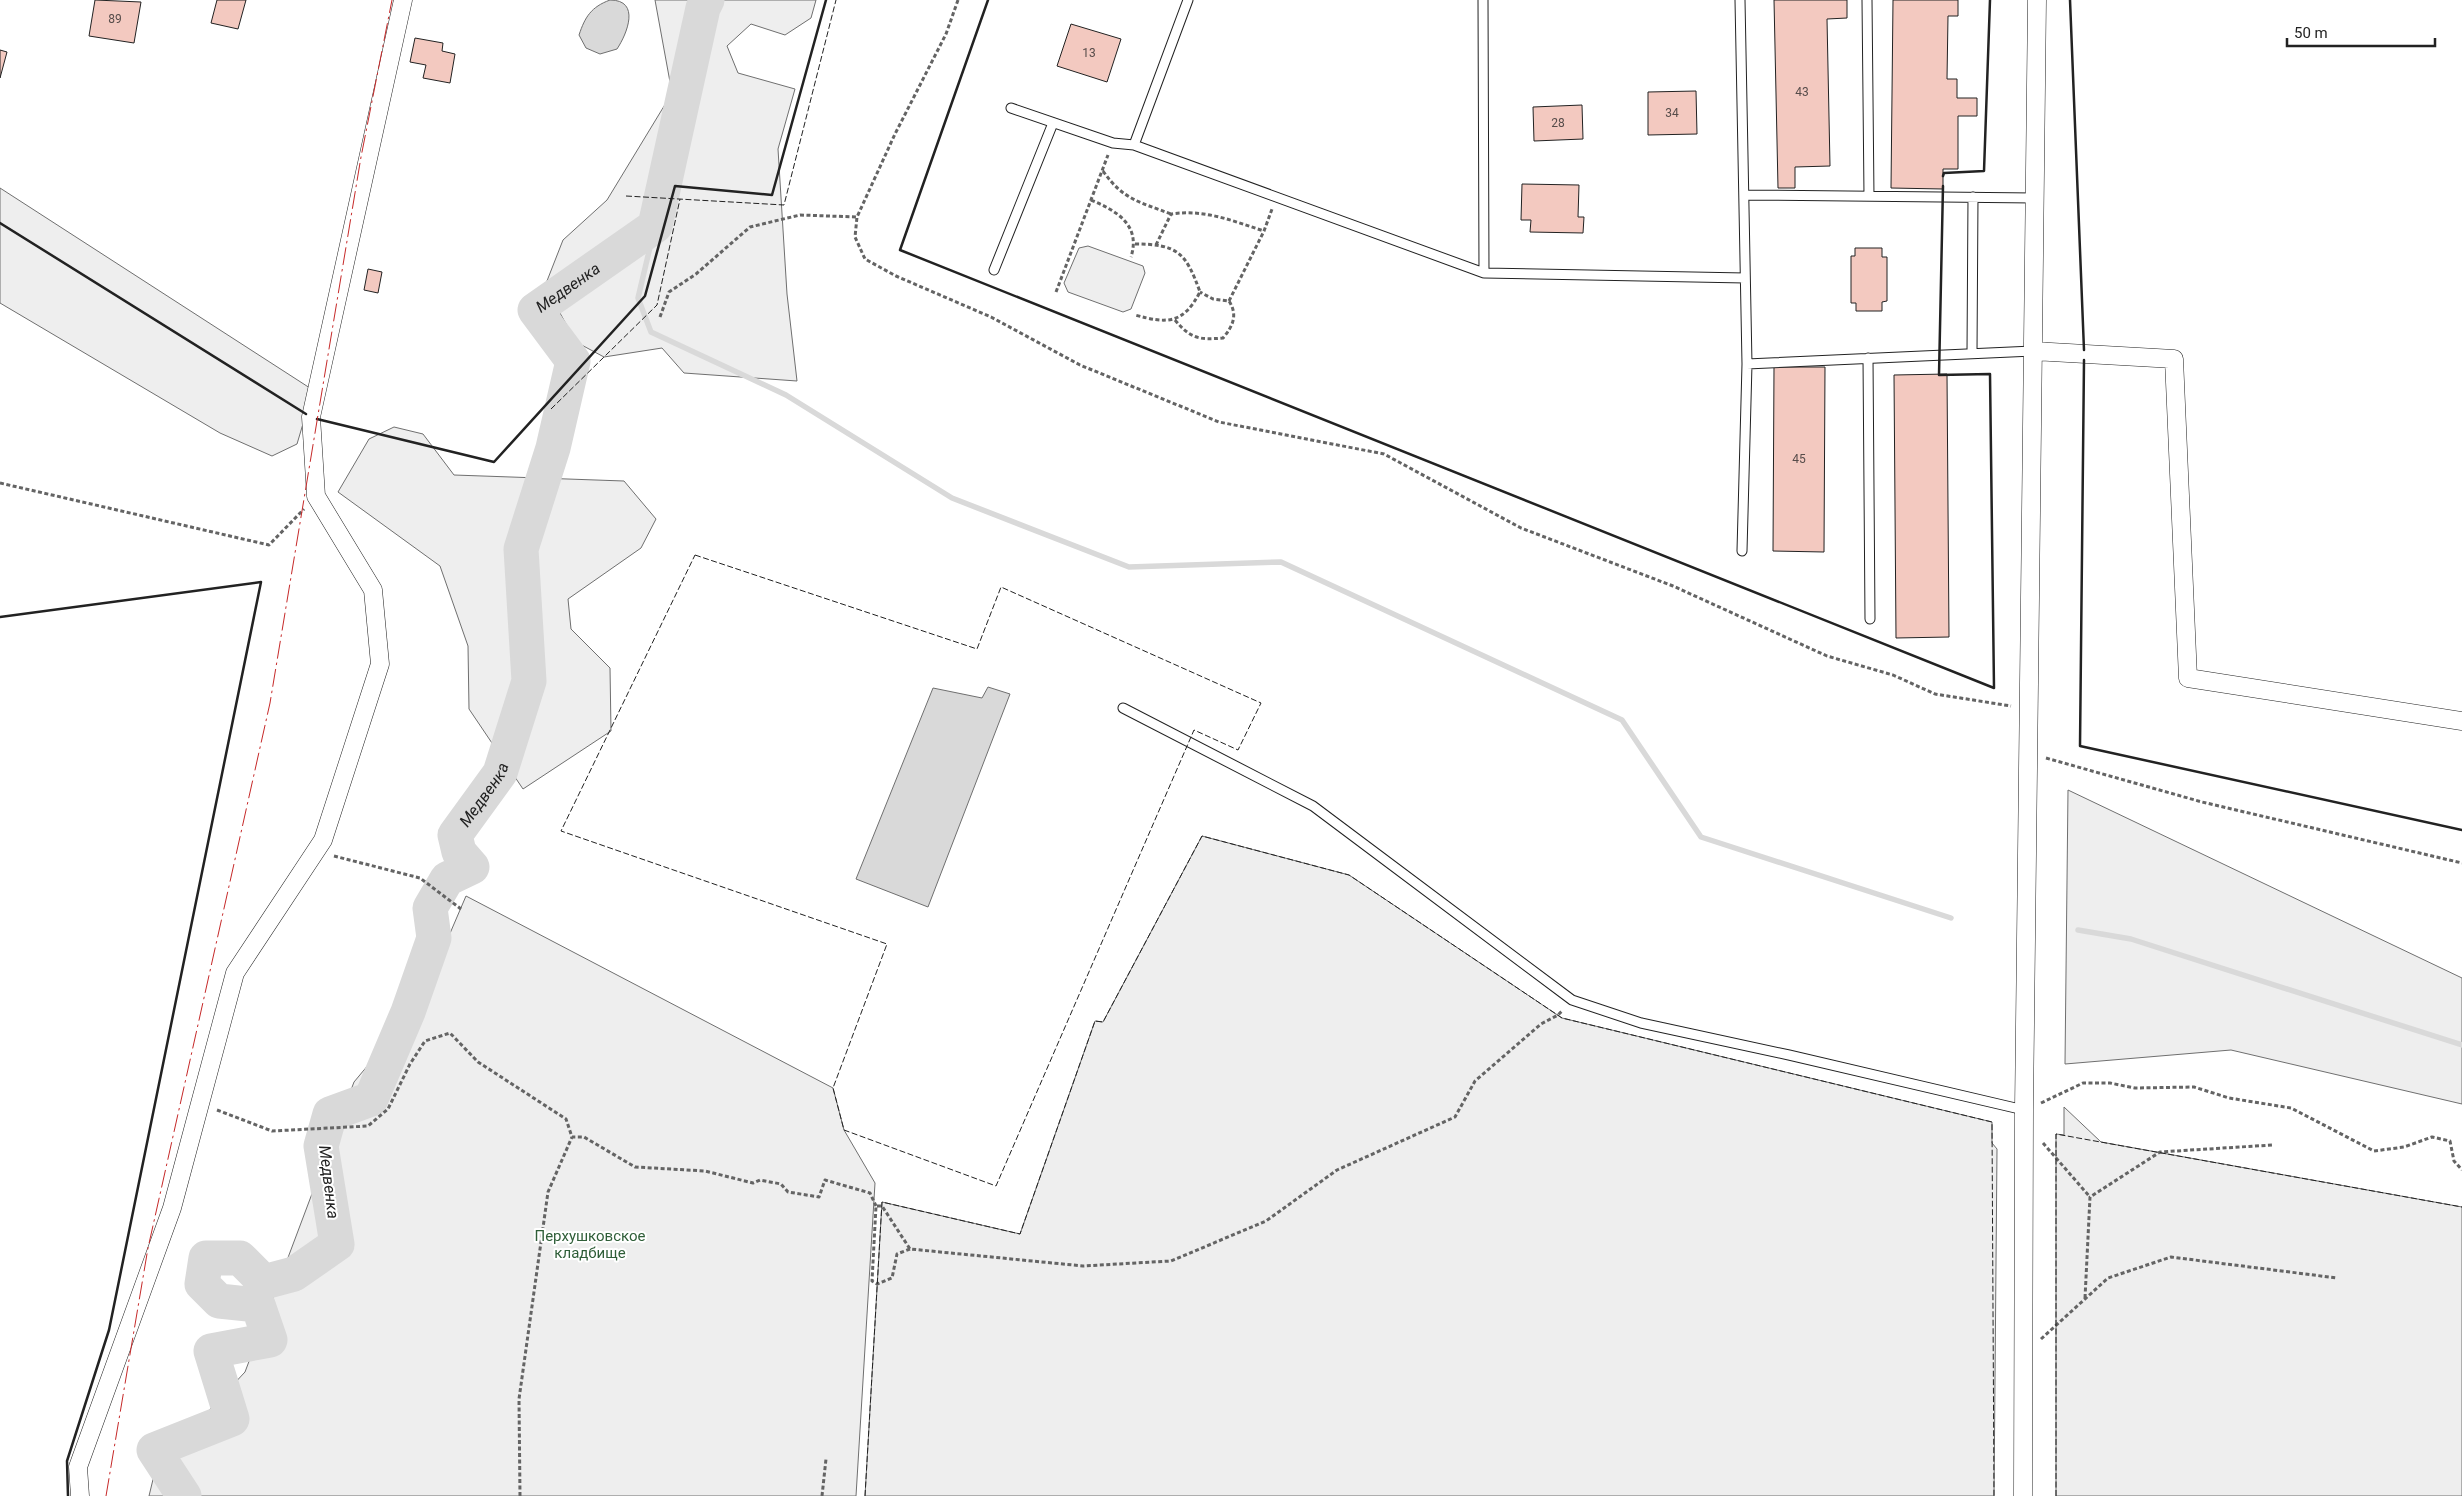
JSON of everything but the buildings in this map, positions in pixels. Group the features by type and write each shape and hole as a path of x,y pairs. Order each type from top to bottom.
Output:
{"street":[{"path":"80,1496 78,1467 172,1208 235,973 323,840 380,664 372,590 316,496 311,417 402,0"},
{"path":"2023,1496 2025,1116 2037,0"},
{"path":"2033,351 2174,359 2188,678 2462,721"}],"lane":[{"path":"1134,145 1188,0"},
{"path":"1483,0 1484,273"},
{"path":"1740,0 1747,364 1742,551"},
{"path":"1866,0 1869,196"},
{"path":"1011,108 1113,143 1134,145 1484,273 1745,278"},
{"path":"994,270 1053,123"},
{"path":"1744,195 2035,198"},
{"path":"1972,198 1972,353"},
{"path":"1747,364 2033,351"},
{"path":"1868,358 1870,619"},
{"path":"1123,708 1313,806 1572,1000 1641,1023 1789,1054 2025,1116"}],"path":[{"path":"958,0 946,34 895,134 857,216 855,237 866,259 896,276 991,317 1080,365 1219,422 1384,454 1445,487 1463,499 1521,528 1673,586 1827,656 1893,675 1936,694 2029,709"},
{"path":"1056,292 1113,143"},
{"path":"1103,171 1121,192 1134,201 1171,214 1184,212 1225,217 1264,231"},
{"path":"1229,301 1264,231 1276,197"},
{"path":"1091,200 1113,209 1129,225 1135,244 1131,257"},
{"path":"1156,245 1171,214"},
{"path":"660,317 669,292 696,274 750,227 800,215 857,216"},
{"path":"1135,244 1165,246 1184,257 1200,292 1212,299 1229,301"},
{"path":"1135,315 1158,322 1175,320 1193,305 1200,292"},
{"path":"1175,320 1186,332 1201,340 1223,338 1233,326 1234,309 1229,301"},
{"path":"0,483 269,545 316,496"},
{"path":"2029,754 2202,802 2462,864"},
{"path":"316,851 420,878 461,909"},
{"path":"572,1137 584,1137 635,1167 705,1171 753,1183 760,1180 781,1184 788,1192 819,1197 825,1180 870,1193 876,1206 872,1281 877,1284 892,1278 897,1254 910,1249 1083,1266 1171,1261 1266,1221 1337,1170 1455,1117 1475,1081 1541,1024 1558,1015 1572,1000"},
{"path":"200,1104 272,1131 368,1126 388,1109 424,1040 450,1034 478,1062 566,1119 572,1137 548,1192 519,1399 520,1496"},
{"path":"2085,1299 2090,1197 2025,1116 2083,1083 2110,1083 2135,1088 2194,1087 2229,1098 2292,1108 2374,1151 2404,1147 2432,1137 2450,1141 2454,1161 2462,1170"},
{"path":"2090,1197 2160,1152 2272,1145"},
{"path":"876,1206 882,1206 910,1249"},
{"path":"2024,1354 2108,1278 2171,1257 2337,1278"},
{"path":"822,1496 826,1459"}],"green space":[{"path":"655,0 816,0 811,18 785,35 751,24 727,46 738,73 795,89 778,149 787,294 797,381 684,373 662,348 604,357 576,342 545,286 563,240 607,200 672,93"},
{"path":"0,188 313,390 297,444 272,456 220,433 0,303"},
{"path":"1088,246 1143,266 1145,273 1131,309 1123,312 1068,292 1064,283 1079,248"},
{"path":"394,427 423,434 454,475 624,481 656,519 641,548 568,599 571,629 610,668 611,731 523,789 469,709 468,646 440,566 338,492 369,439"},
{"path":"2068,790 2462,978 2462,1104 2231,1050 2065,1064"},
{"path":"1202,836 1349,875 1562,1018 1992,1122 1992,1143 1997,1149 1994,1496 865,1496 882,1202 1020,1234 1095,1021 1103,1022"},
{"name":"Перхушковское кладбище","path":"466,896 833,1088 844,1130 875,1183 856,1496 149,1496 156,1467 245,1372 354,1082 399,1028 409,1029"},
{"path":"2064,1107 2101,1142 2462,1207 2462,1496 2056,1496 2056,1134 2064,1135"}],"shaded area":[{"path":"610,0 620,1 626,6 629,19 617,49 600,54 586,48 579,35 593,9"},
{"path":"988,687 1010,694 928,907 856,879 933,688 982,698"}],"waterway":[{"name":"Медвенка","path":"184,1496 154,1450 232,1419 211,1351 270,1340 258,1305 219,1301 202,1284 206,1258 240,1258 264,1282 294,1274 337,1244 321,1146 330,1114 371,1099 408,1012 434,938 430,908 447,879 472,867 459,852 455,835 500,773 529,681 521,549 553,448 573,361 535,310 655,226 703,8 707,0"},
{"path":"655,226 638,298 651,332 786,395 952,498 1129,567 1281,562 1622,720 1701,837 1951,918"},
{"path":"2078,930 2131,939 2462,1045"}],"fence":[{"path":"626,196 784,205 836,0"},
{"path":"551,409 657,305 680,199"},
{"path":"695,555 977,649 1001,587 1261,703 1238,750 1194,730 996,1186 844,1130 833,1088 887,944 561,831 695,555"},
{"path":"865,1496 882,1202 1020,1234 1095,1021 1103,1022 1202,836 1349,875 1562,1018 1992,1122 1994,1496"},
{"path":"2056,1496 2056,1134 2462,1207"}],"wall":[{"path":"317,419 494,462 645,296 675,186 772,195 826,0"},
{"path":"988,0 900,250 1994,688 1990,374 1939,375 1943,186"},
{"path":"1943,176 1944,173 1984,171 1990,0"},
{"path":"2070,0 2084,350"},
{"path":"0,223 306,414"},
{"path":"2084,360 2080,746 2462,830"},
{"path":"0,617 261,582 109,1330 67,1461 68,1496"}],"power":[{"path":"106,1496 148,1248 270,703 361,157 392,0"}]}
